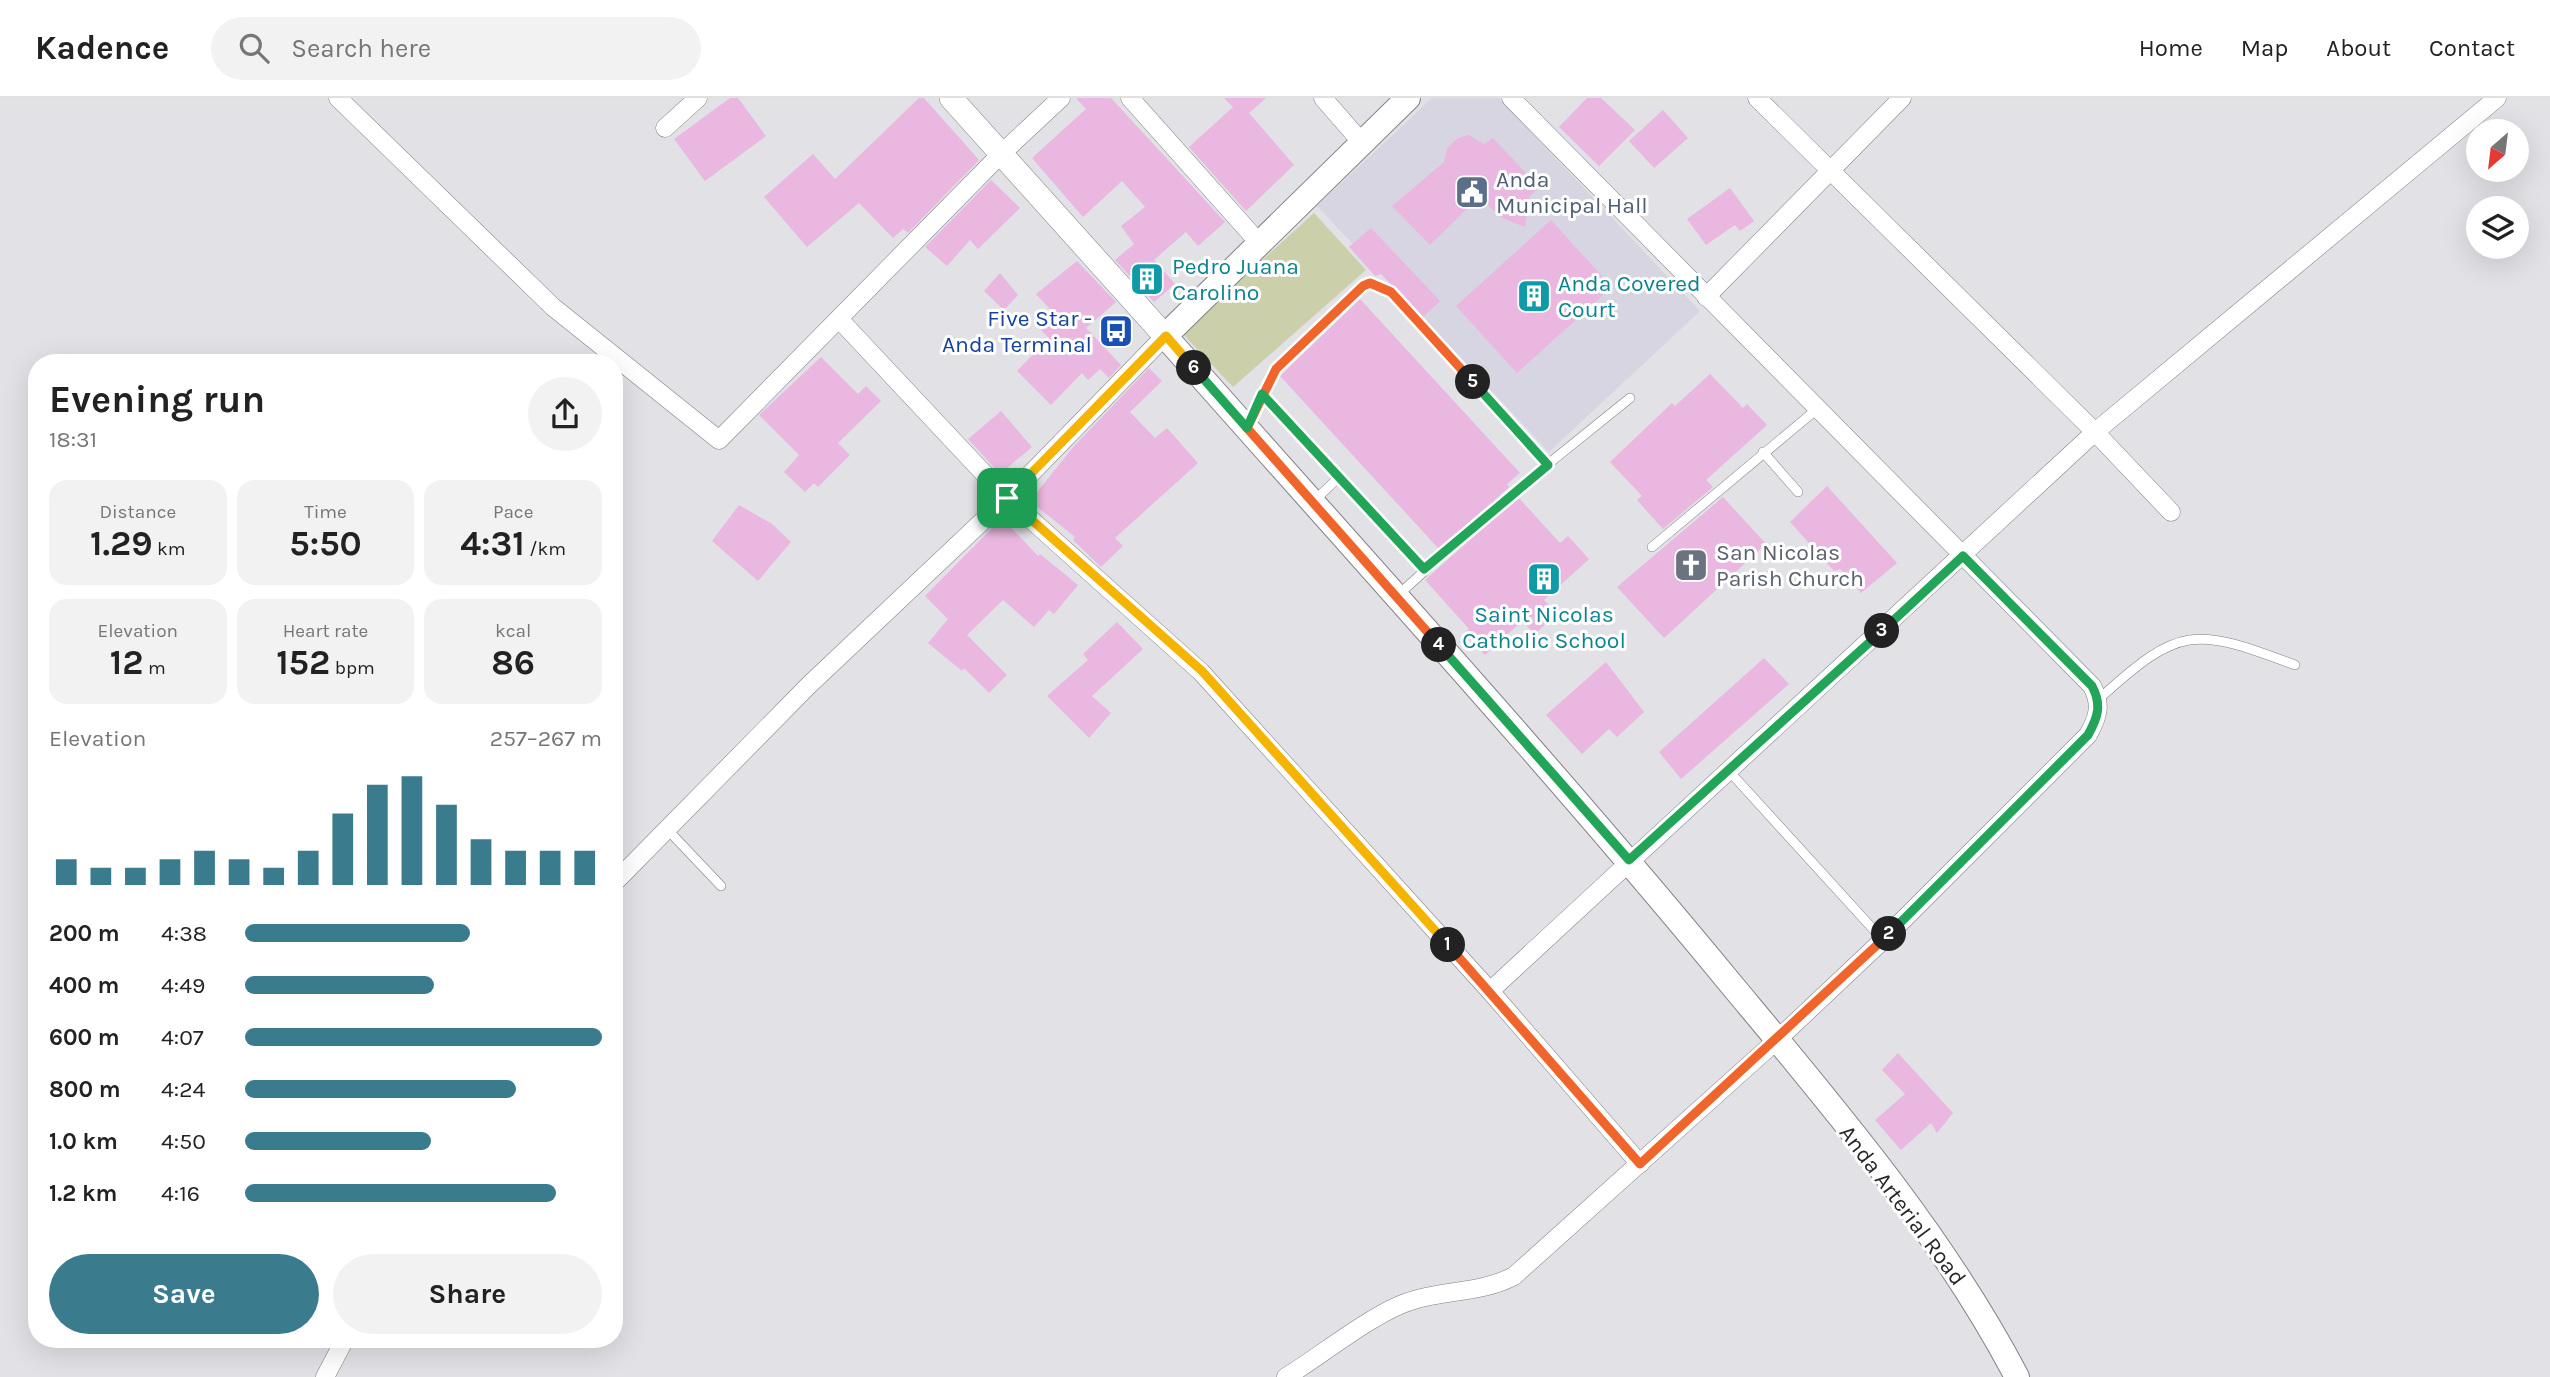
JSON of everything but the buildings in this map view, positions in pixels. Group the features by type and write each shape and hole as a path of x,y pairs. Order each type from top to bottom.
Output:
{"main road":[{"path":"1166,336 1408,98"},
{"name":"Anda Arterial Road","path":"1166,336 1629,860 1777,1040 1943,1252 1995,1335 2017,1377"}],"street":[{"path":"338,98 553,307 612,354"},
{"path":"664,128 698,98"},
{"path":"623,873 808,686 1007,498 1166,336 951,98"},
{"path":"623,363 719,440 1001,154 1060,98"},
{"path":"1130,98 1260,244"},
{"path":"1323,98 1363,144"},
{"path":"1286,1377 1398,1306 1442,1292 1494,1286 1514,1276 1777,1040 1883,940 2088,735 2096,721 2099,699 2092,686 1511,98"},
{"path":"1757,98 2095,432 2171,512"},
{"path":"1706,296 1831,173 1902,98"},
{"path":"1490,991 2095,432 2497,98"},
{"path":"839,318 1007,498 1202,671 1490,991 1640,1164"},
{"path":"325,1377 340,1348"}],"lane":[{"path":"1247,428 1276,369 1363,286 1378,284 1391,292 1426,328 1548,465"},
{"path":"1262,394 1424,569"},
{"path":"1396,597 1424,569 1630,398"},
{"path":"1652,547 1817,409"},
{"path":"1763,453 1798,492"},
{"path":"1312,503 1339,477"},
{"path":"2099,699 2142,659 2165,646 2189,639 2215,639 2242,645 2295,665"},
{"path":"1729,771 1883,940"},
{"path":"666,828 721,886"}],"shaded area":[{"path":"1432,98 1499,98 1700,311 1549,452 1317,206"}],"green space":[{"path":"1314,213 1366,270 1233,387 1182,333"}],"place":[{"name":"Anda Municipal Hall","path":"1472,192"},
{"name":"Pedro Juana Carolino","path":"1147,279"},
{"name":"Anda Covered Court","path":"1534,296"},
{"name":"Five Star - Anda Terminal","path":"1116,331"},
{"name":"San Nicolas Parish Church","path":"1691,565"},
{"name":"Saint Nicolas Catholic School","path":"1544,579"}],"route":[{"path":"1007,498 1166,336 1247,428 1262,394 1424,569 1548,465 1426,328 1391,292 1378,284 1363,286 1276,369 1262,394 1247,428 1629,860 1963,556 2092,686 2099,699 2099,709 2088,735 1883,940 1640,1164 1490,991 1202,671 1007,498"}]}
